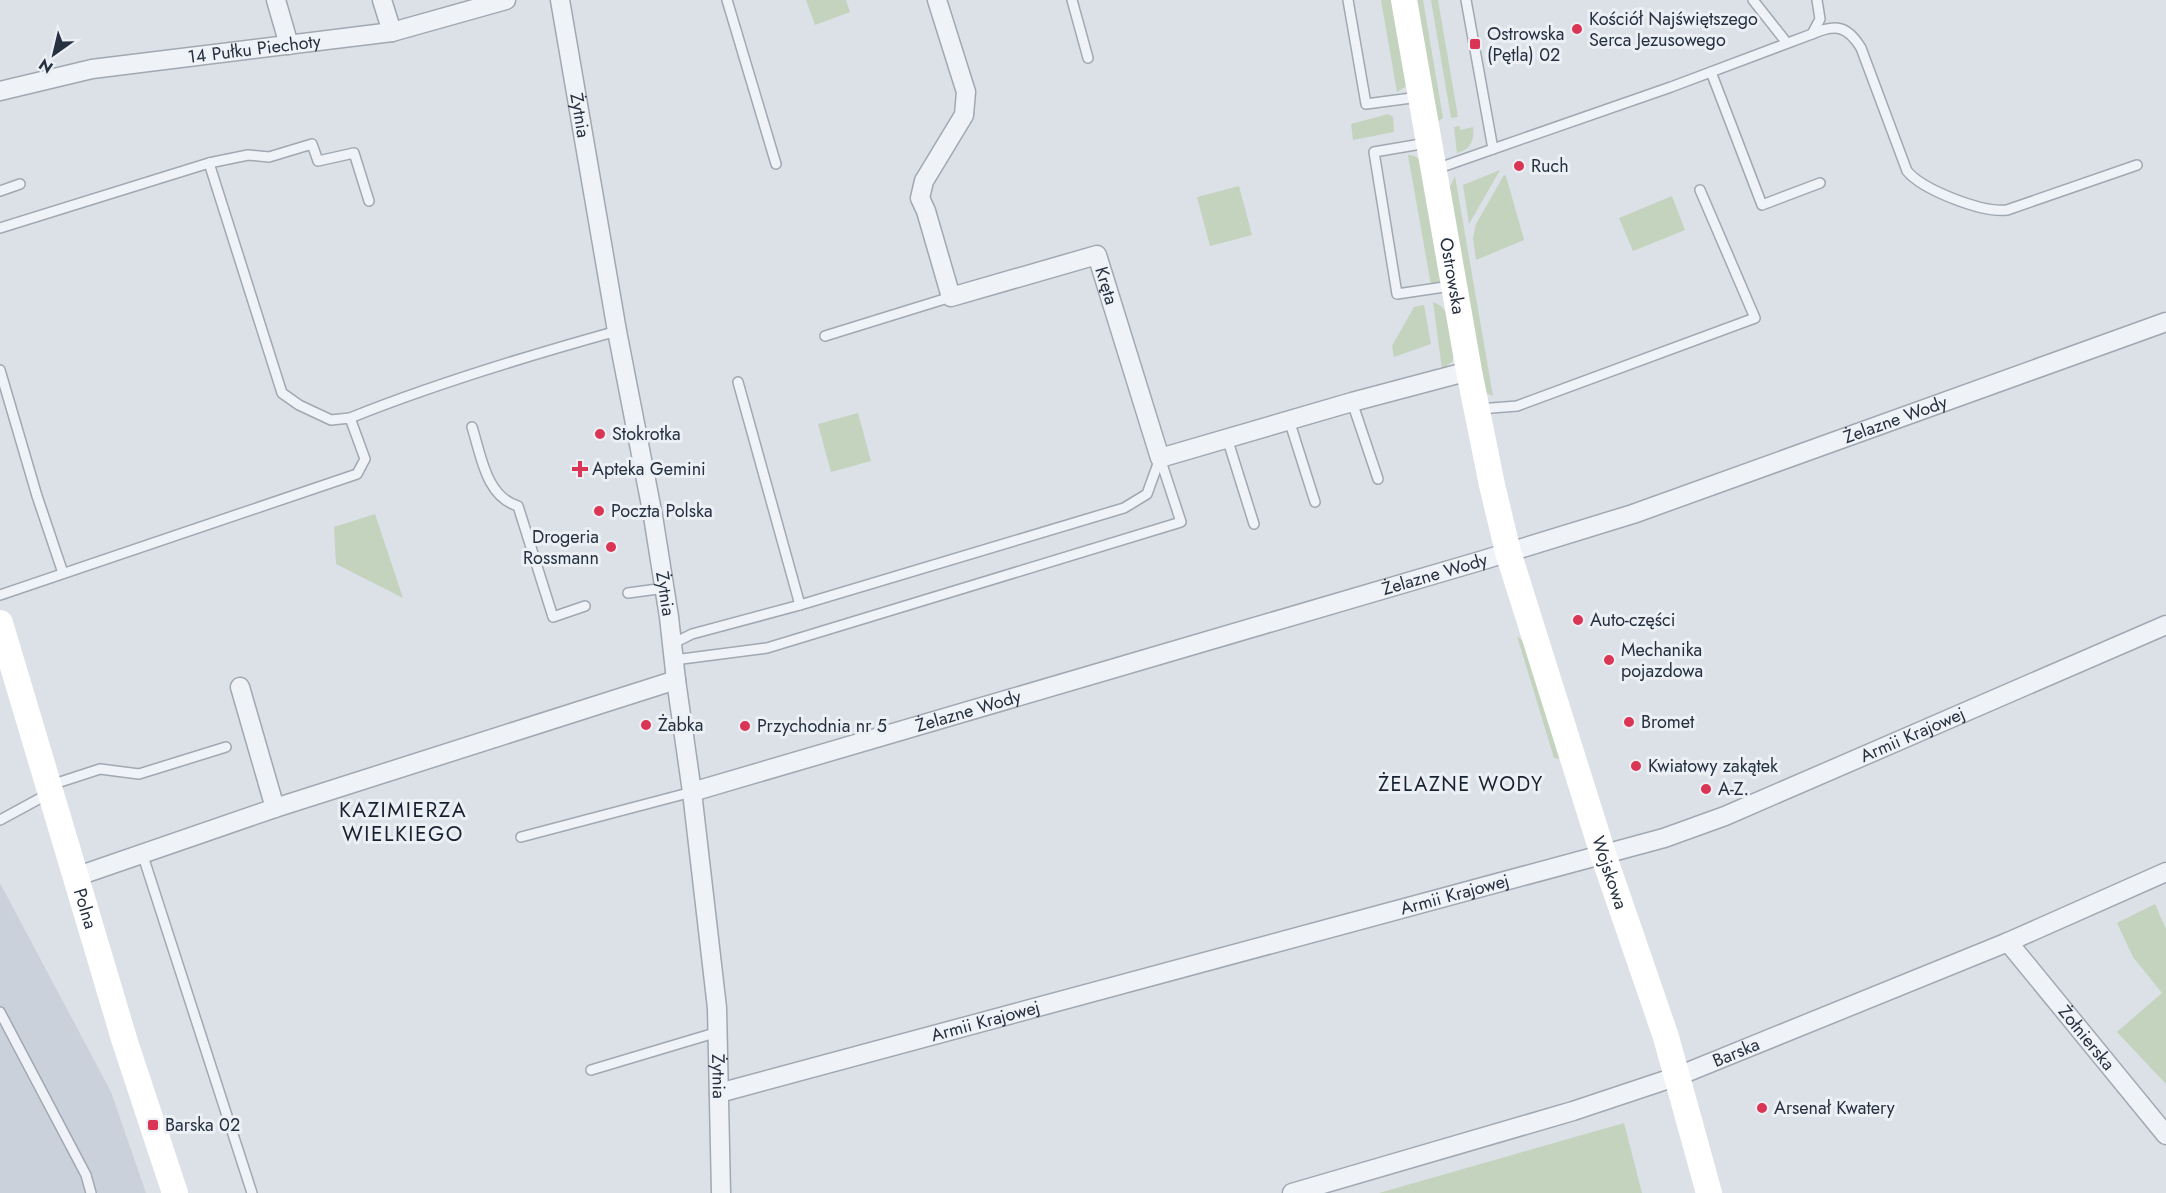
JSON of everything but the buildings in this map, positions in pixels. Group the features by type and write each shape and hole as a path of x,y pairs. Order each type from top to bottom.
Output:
{"street":[{"path":"276,0 289,45"},
{"path":"382,0 392,32"},
{"name":"14 Pułku Piechoty","path":"0,91 92,69 392,32 506,0"},
{"name":"Żytnia","path":"560,0 617,331 653,516 692,792 717,1008 721,1193"},
{"path":"937,0 966,98 964,115 924,182 920,198 926,211 951,297"},
{"name":"Ostrowska","path":"1404,0 1469,371 1508,552"},
{"name":"Kręta","path":"951,297 1097,255 1160,458"},
{"name":"Żelazne Wody","path":"692,792 1633,514 2166,322"},
{"path":"1160,458 1352,402 1469,371"},
{"name":"Wojskowa","path":"1508,552 1603,854 1678,1076 1709,1193"},
{"name":"Polna","path":"0,623 75,877 175,1193"},
{"name":"Armii Krajowej","path":"719,1093 1664,838 1725,816 2166,626"},
{"path":"75,877 275,808 676,680"},
{"path":"240,687 275,808"},
{"name":"Barska","path":"1292,1193 1573,1111 1678,1076 2008,942 2166,872"},
{"name":"Żołnierska","path":"2008,942 2166,1135"}],"lane":[{"path":"727,0 776,164"},
{"path":"1072,0 1088,58"},
{"path":"1348,0 1366,104 1421,97"},
{"path":"1466,0 1493,149"},
{"path":"1753,0 1787,43"},
{"path":"1812,34 1820,19 1817,0"},
{"path":"1434,170 1711,72 1827,28 1842,28 1854,36 1861,48 1907,171 1922,184 1940,192 1983,210 1995,212 2007,210 2136,165"},
{"path":"1711,72 1762,205 1820,183"},
{"path":"1429,142 1374,152 1395,283 1397,294 1454,286"},
{"path":"0,228 209,163 248,155 269,157 312,144 318,161 354,153 369,201"},
{"path":"209,163 282,393 299,405 331,420 350,418 392,401 617,331"},
{"path":"0,191 20,184"},
{"path":"1477,409 1517,406 1755,318 1700,190"},
{"path":"825,336 951,297"},
{"path":"0,370 37,496 63,573"},
{"path":"738,382 800,605"},
{"path":"1352,402 1378,479"},
{"path":"0,595 357,474 365,459 350,418"},
{"path":"1289,420 1316,502"},
{"path":"472,427 493,488 507,503 518,506 553,617 585,606"},
{"path":"1227,438 1254,525"},
{"path":"673,652 692,634 800,605 1124,508 1147,494 1160,458"},
{"path":"673,652 767,648 1180,522 1160,458"},
{"path":"628,593 664,588"},
{"path":"0,820 50,789 100,769 139,774 226,747"},
{"path":"521,837 692,792"},
{"path":"142,853 252,1193"},
{"path":"0,1012 86,1175 91,1193"},
{"path":"591,1070 718,1032"}],"shaded area":[{"path":"0,883 111,1092 146,1193 0,1193"}],"green space":[{"path":"806,0 846,0 850,12 815,25"},
{"path":"1381,0 1393,0 1408,80 1405,87 1397,92"},
{"path":"1417,0 1423,0 1443,118 1437,122 1416,3"},
{"path":"1431,0 1438,0 1458,117 1451,118"},
{"path":"1388,114 1393,117 1394,132 1353,140 1351,124"},
{"path":"1460,126 1460,130 1473,127 1473,136 1471,144 1462,152 1457,153 1454,127"},
{"path":"1408,155 1420,160 1441,284 1431,285"},
{"path":"1500,170 1469,224 1463,185"},
{"path":"1504,175 1524,240 1476,260 1473,238 1476,224"},
{"path":"1455,176 1493,396 1484,392 1448,191"},
{"path":"1239,186 1252,235 1210,246 1197,197"},
{"path":"1672,196 1685,230 1633,251 1619,218"},
{"path":"1433,302 1446,312 1454,355 1452,362 1442,369"},
{"path":"1424,305 1431,344 1394,357 1392,346 1414,307"},
{"path":"858,413 871,461 831,472 818,424"},
{"path":"375,514 403,598 336,564 334,527"},
{"path":"1517,636 1523,641 1560,759 1554,758"},
{"path":"2155,904 2166,929 2166,1084 2117,1032 2162,993 2133,957 2117,923"},
{"path":"1624,1123 1642,1193 1379,1193"}],"place":[{"name":"Kościół Najświętszego Serca Jezusowego","path":"1577,29"},
{"name":"Ostrowska (Pętla) 02","path":"1475,44"},
{"name":"Ruch","path":"1519,166"},
{"name":"Stokrotka","path":"600,434"},
{"name":"Apteka Gemini","path":"580,469"},
{"name":"Poczta Polska","path":"599,511"},
{"name":"Drogeria Rossmann","path":"611,547"},
{"name":"Auto-części","path":"1578,620"},
{"name":"Mechanika pojazdowa","path":"1609,660"},
{"name":"Bromet","path":"1629,722"},
{"name":"Żabka","path":"646,725"},
{"name":"Przychodnia nr 5","path":"745,726"},
{"name":"Kwiatowy zakątek","path":"1636,766"},
{"name":"A-Z.","path":"1706,789"},
{"name":"Arsenał Kwatery","path":"1762,1108"},
{"name":"Barska 02","path":"153,1125"}],"district":[{"name":"ŻELAZNE WODY","path":"1461,784"},
{"name":"KAZIMIERZA WIELKIEGO","path":"403,822"}]}
